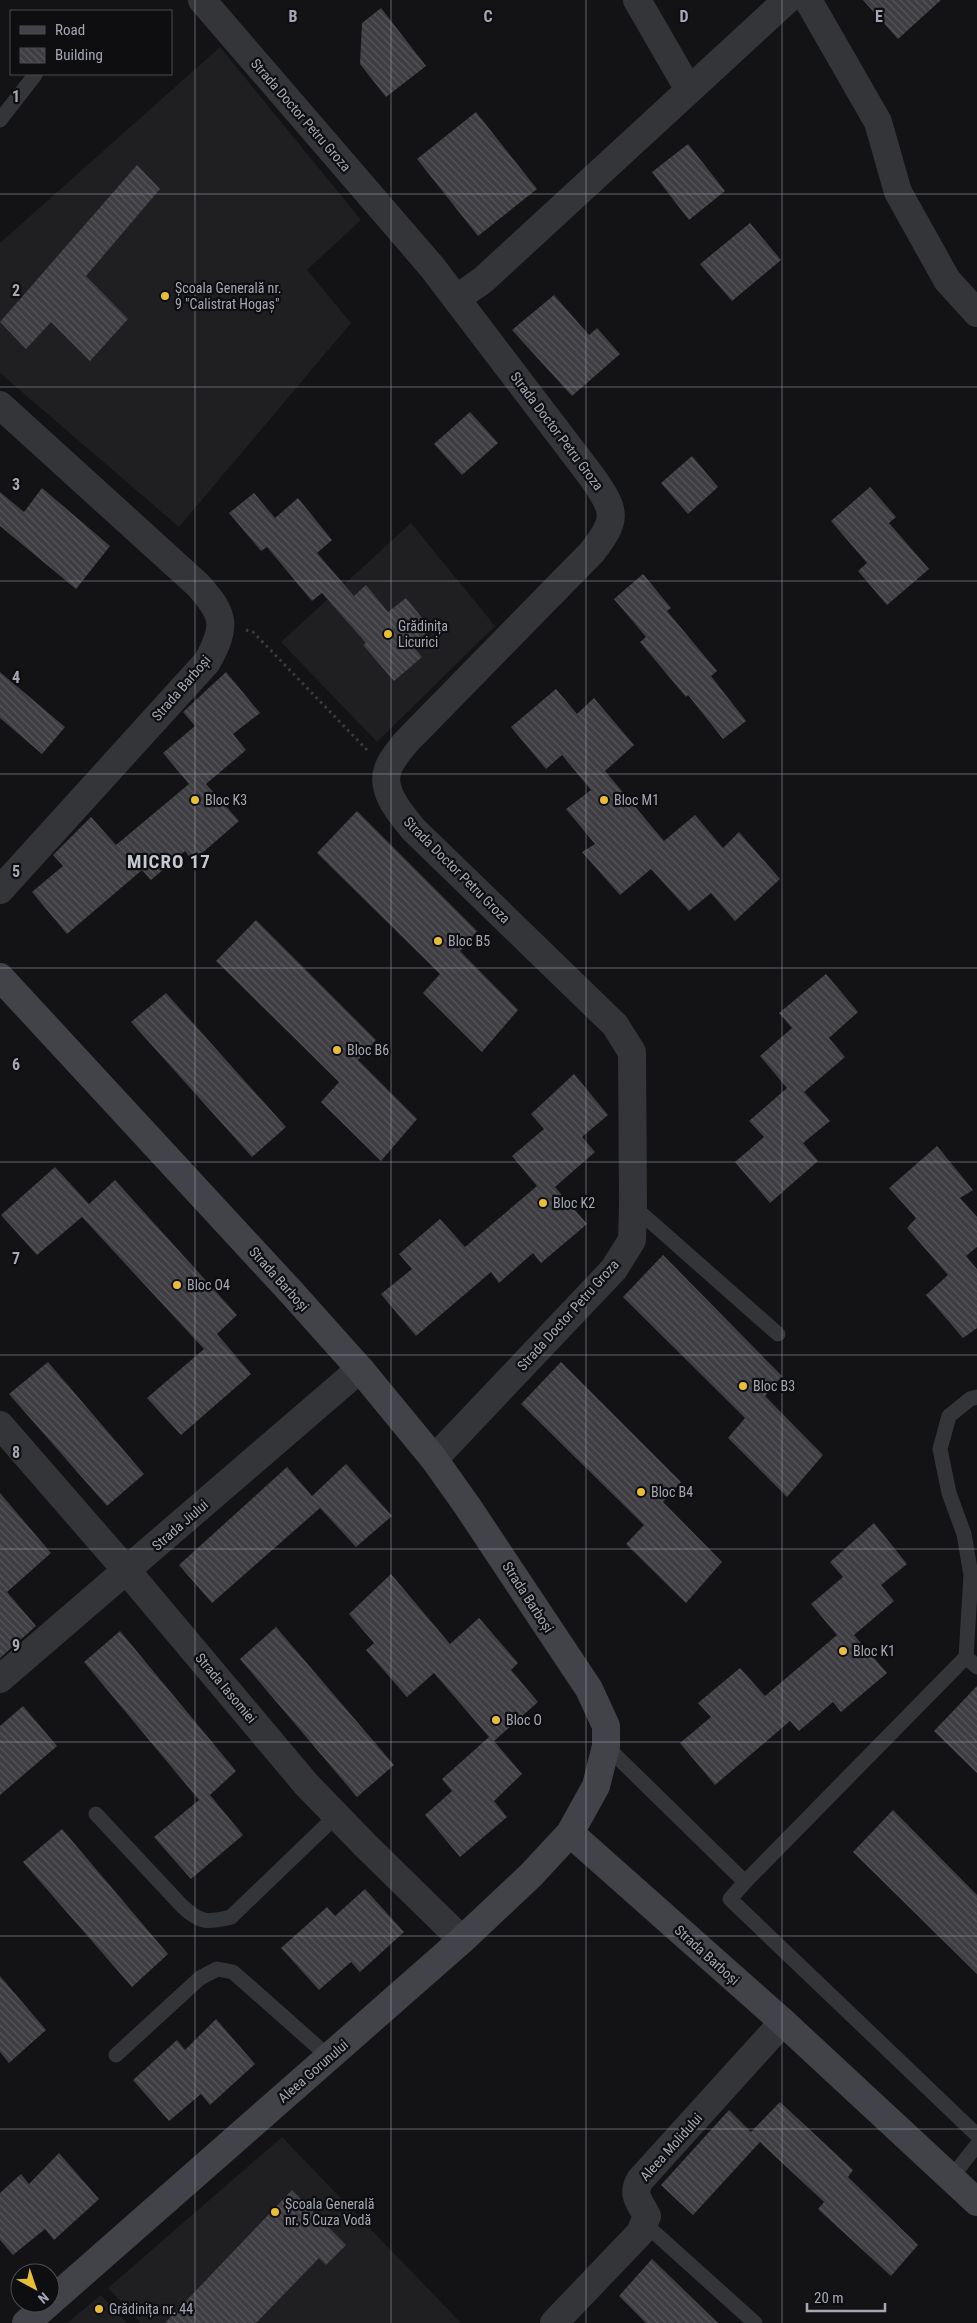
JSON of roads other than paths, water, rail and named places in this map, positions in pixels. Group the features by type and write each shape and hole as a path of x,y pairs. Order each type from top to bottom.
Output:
{"street":[{"name":"Strada Doctor Petru Groza","path":"202,0 432,267 592,477 606,497 611,512 608,532 592,552 406,742 387,770 388,787 395,807 413,829 614,1025 632,1052 632,1240 614,1269 434,1459"},
{"path":"637,0 689,90"},
{"path":"456,299 483,280 787,0"},
{"path":"808,0 878,122 898,192 947,280 977,313"},
{"name":"Strada Barboși","path":"0,405 198,585 215,604 220,622 219,640 207,662 0,890"},
{"name":"Strada Barboși","path":"0,977 285,1285 360,1369 434,1459 589,1689 606,1726 606,1746 596,1786 570,1833 783,2022 977,2202"},
{"name":"Strada Jiului","path":"0,1679 360,1369"},
{"name":"Strada Iasomiei","path":"0,1425 127,1570 306,1784 462,1940"},
{"name":"Aleea Gorunului","path":"60,2292 462,1940 531,1875 570,1833"},
{"name":"Aleea Molidului","path":"645,2224 647,2216 635,2188 640,2180 783,2022"},
{"path":"554,2323 640,2233 645,2224"},
{"name":"Aleea Gorunului","path":"26,2323 37,2313"}],"lane":[{"path":"0,120 35,75"},
{"path":"633,1206 778,1334"},
{"path":"977,1397 970,1399 948,1416 940,1449 949,1493 964,1534 974,1572 971,1662 745,1882 730,1900 977,2135"},
{"path":"606,1746 745,1882"},
{"path":"96,1814 182,1906 195,1918 212,1922 231,1917 336,1816"},
{"path":"116,2055 200,1978 217,1969 233,1972 329,2057"},
{"path":"951,2178 977,2145"},
{"path":"645,2224 755,2323"}],"place":[{"name":"Școala Generală nr. 9 \"Calistrat Hogaș\"","path":"165,296"},
{"name":"Grădinița Licurici","path":"388,634"},
{"name":"Bloc K3","path":"195,800"},
{"name":"Bloc M1","path":"604,800"},
{"name":"Bloc B5","path":"438,941"},
{"name":"Bloc B6","path":"337,1050"},
{"name":"Bloc K2","path":"543,1203"},
{"name":"Bloc O4","path":"177,1285"},
{"name":"Bloc B3","path":"743,1386"},
{"name":"Bloc B4","path":"641,1492"},
{"name":"Bloc K1","path":"843,1651"},
{"name":"Bloc O","path":"496,1720"},
{"name":"Școala Generală nr. 5 Cuza Vodă","path":"275,2212"},
{"name":"Grădinița nr. 44","path":"99,2309"}],"district":[{"name":"MICRO 17","path":"169,861"}]}
